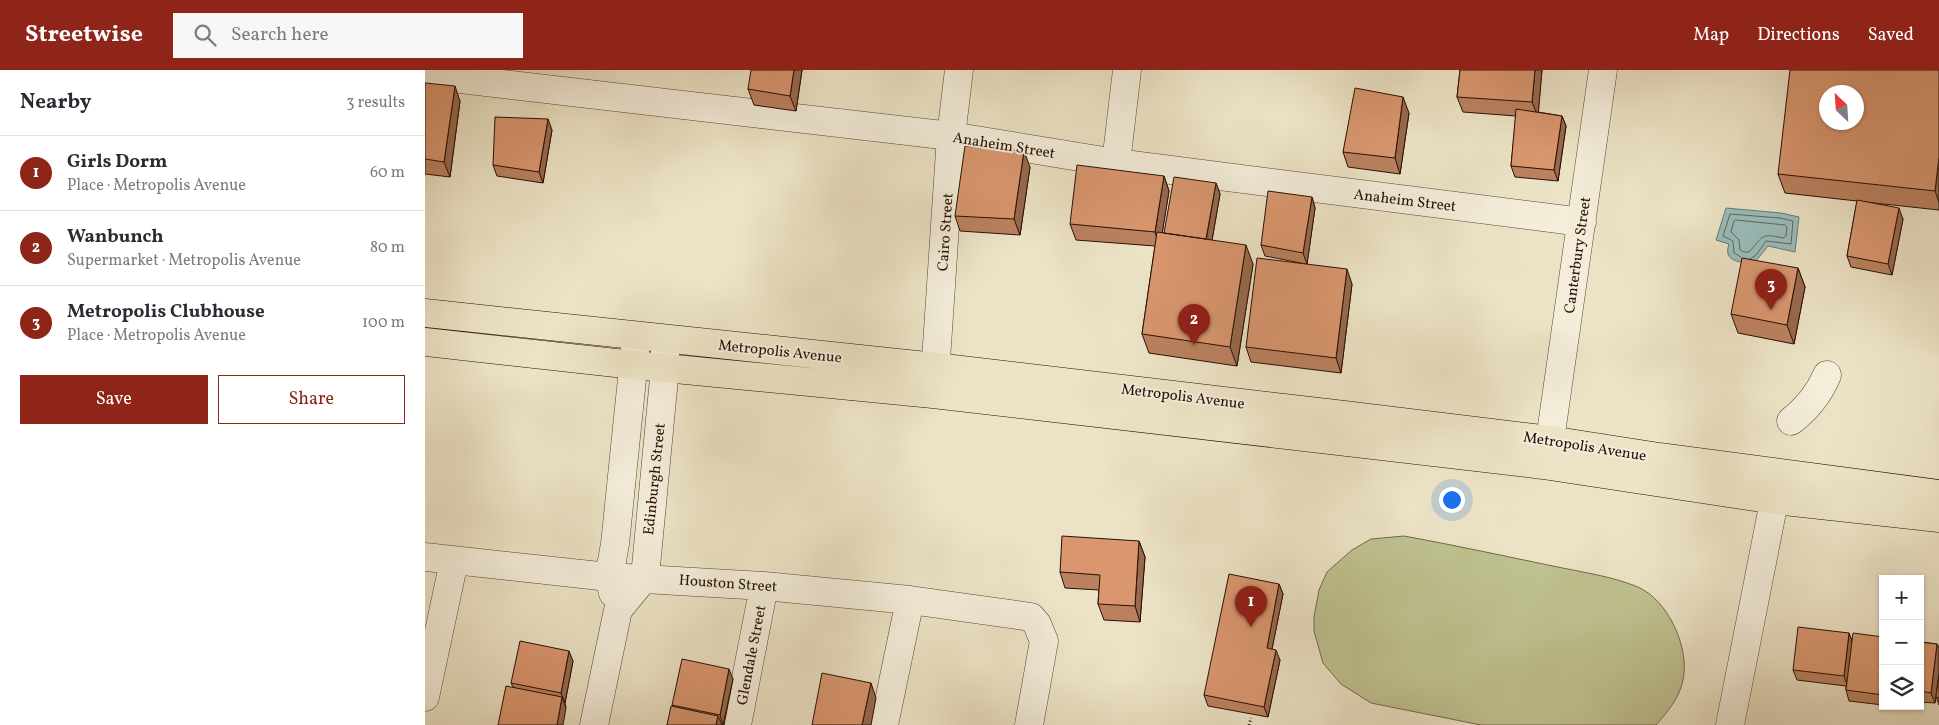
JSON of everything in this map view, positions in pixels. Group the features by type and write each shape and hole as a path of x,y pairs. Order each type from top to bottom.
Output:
{"main road":[{"name":"Metropolis Avenue","path":"425,313 936,366 1547,453 1775,500 1939,518"},
{"name":"Metropolis Avenue","path":"425,342 634,365 1547,453 1659,457 1939,494"}],"street":[{"name":"Cairo Street","path":"933,394 951,136 959,70"},
{"path":"1116,163 1127,70"},
{"name":"Canterbury Street","path":"1547,453 1603,70"},
{"name":"Anaheim Street","path":"425,75 951,136 1116,163 1582,222"},
{"path":"594,725 618,610 609,577 615,544 637,336"},
{"name":"Edinburgh Street","path":"645,578 665,368 665,339"},
{"path":"1791,421 1813,401 1822,388 1827,375"},
{"path":"1729,725 1779,473"},
{"name":"Houston Street","path":"425,557 609,577 764,586 910,600 1031,617 1037,624 1043,641 1029,725"},
{"path":"425,697 454,561"},
{"path":"618,610 645,578"},
{"name":"Glendale Street","path":"737,725 764,586"},
{"path":"884,725 910,600"}],"path":[{"path":"1249,725 1251,718"}],"green space":[{"path":"1404,536 1607,577 1628,583 1649,593 1667,614 1680,640 1684,667 1683,680 1676,699 1656,725 1481,725 1371,703 1341,684 1323,663 1314,631 1314,617 1319,590 1327,572 1352,550 1371,539"}],"water":[{"path":"1726,208 1781,213 1799,217 1795,252 1768,246 1755,262 1740,262 1731,258 1728,255 1729,244 1716,240"}],"building":[{"path":"751,70 794,70 790,96 748,89"},
{"path":"1460,70 1535,70 1532,102 1457,97"},
{"path":"1790,70 1939,70 1939,157 1935,191 1778,174"},
{"path":"425,83 455,86 444,162 425,159"},
{"path":"1355,88 1403,97 1395,158 1343,152"},
{"path":"1516,109 1562,116 1554,170 1511,166"},
{"path":"495,117 548,119 539,172 493,165"},
{"path":"965,146 1024,151 1014,219 955,216"},
{"path":"1077,165 1164,176 1155,232 1070,224"},
{"path":"1174,177 1216,183 1206,239 1164,233"},
{"path":"1268,191 1312,197 1303,253 1261,245"},
{"path":"1857,200 1899,208 1888,264 1847,256"},
{"path":"1157,232 1246,245 1230,347 1142,334"},
{"path":"1257,258 1347,269 1336,358 1246,347"},
{"path":"1742,258 1798,268 1787,325 1731,314"},
{"path":"1062,536 1139,541 1135,606 1098,604 1100,575 1060,572"},
{"path":"1229,574 1279,584 1267,648 1276,650 1264,707 1204,695"},
{"path":"1798,627 1849,633 1844,676 1793,670"},
{"path":"1853,633 1879,636 1879,694 1846,690"},
{"path":"520,641 569,651 561,693 511,683"},
{"path":"1924,642 1937,644 1931,693 1924,692"},
{"path":"682,659 729,669 720,715 672,705"},
{"path":"822,673 871,683 862,725 812,725"},
{"path":"1939,675 1939,698 1936,697"},
{"path":"506,686 562,697 557,725 498,725"},
{"path":"671,706 718,716 716,725 667,725"}],"place":[{"name":"Metropolis Clubhouse","path":"1771,310"},
{"name":"Wanbunch","path":"1194,345"},
{"name":"Girls Dorm","path":"1251,627"}]}
